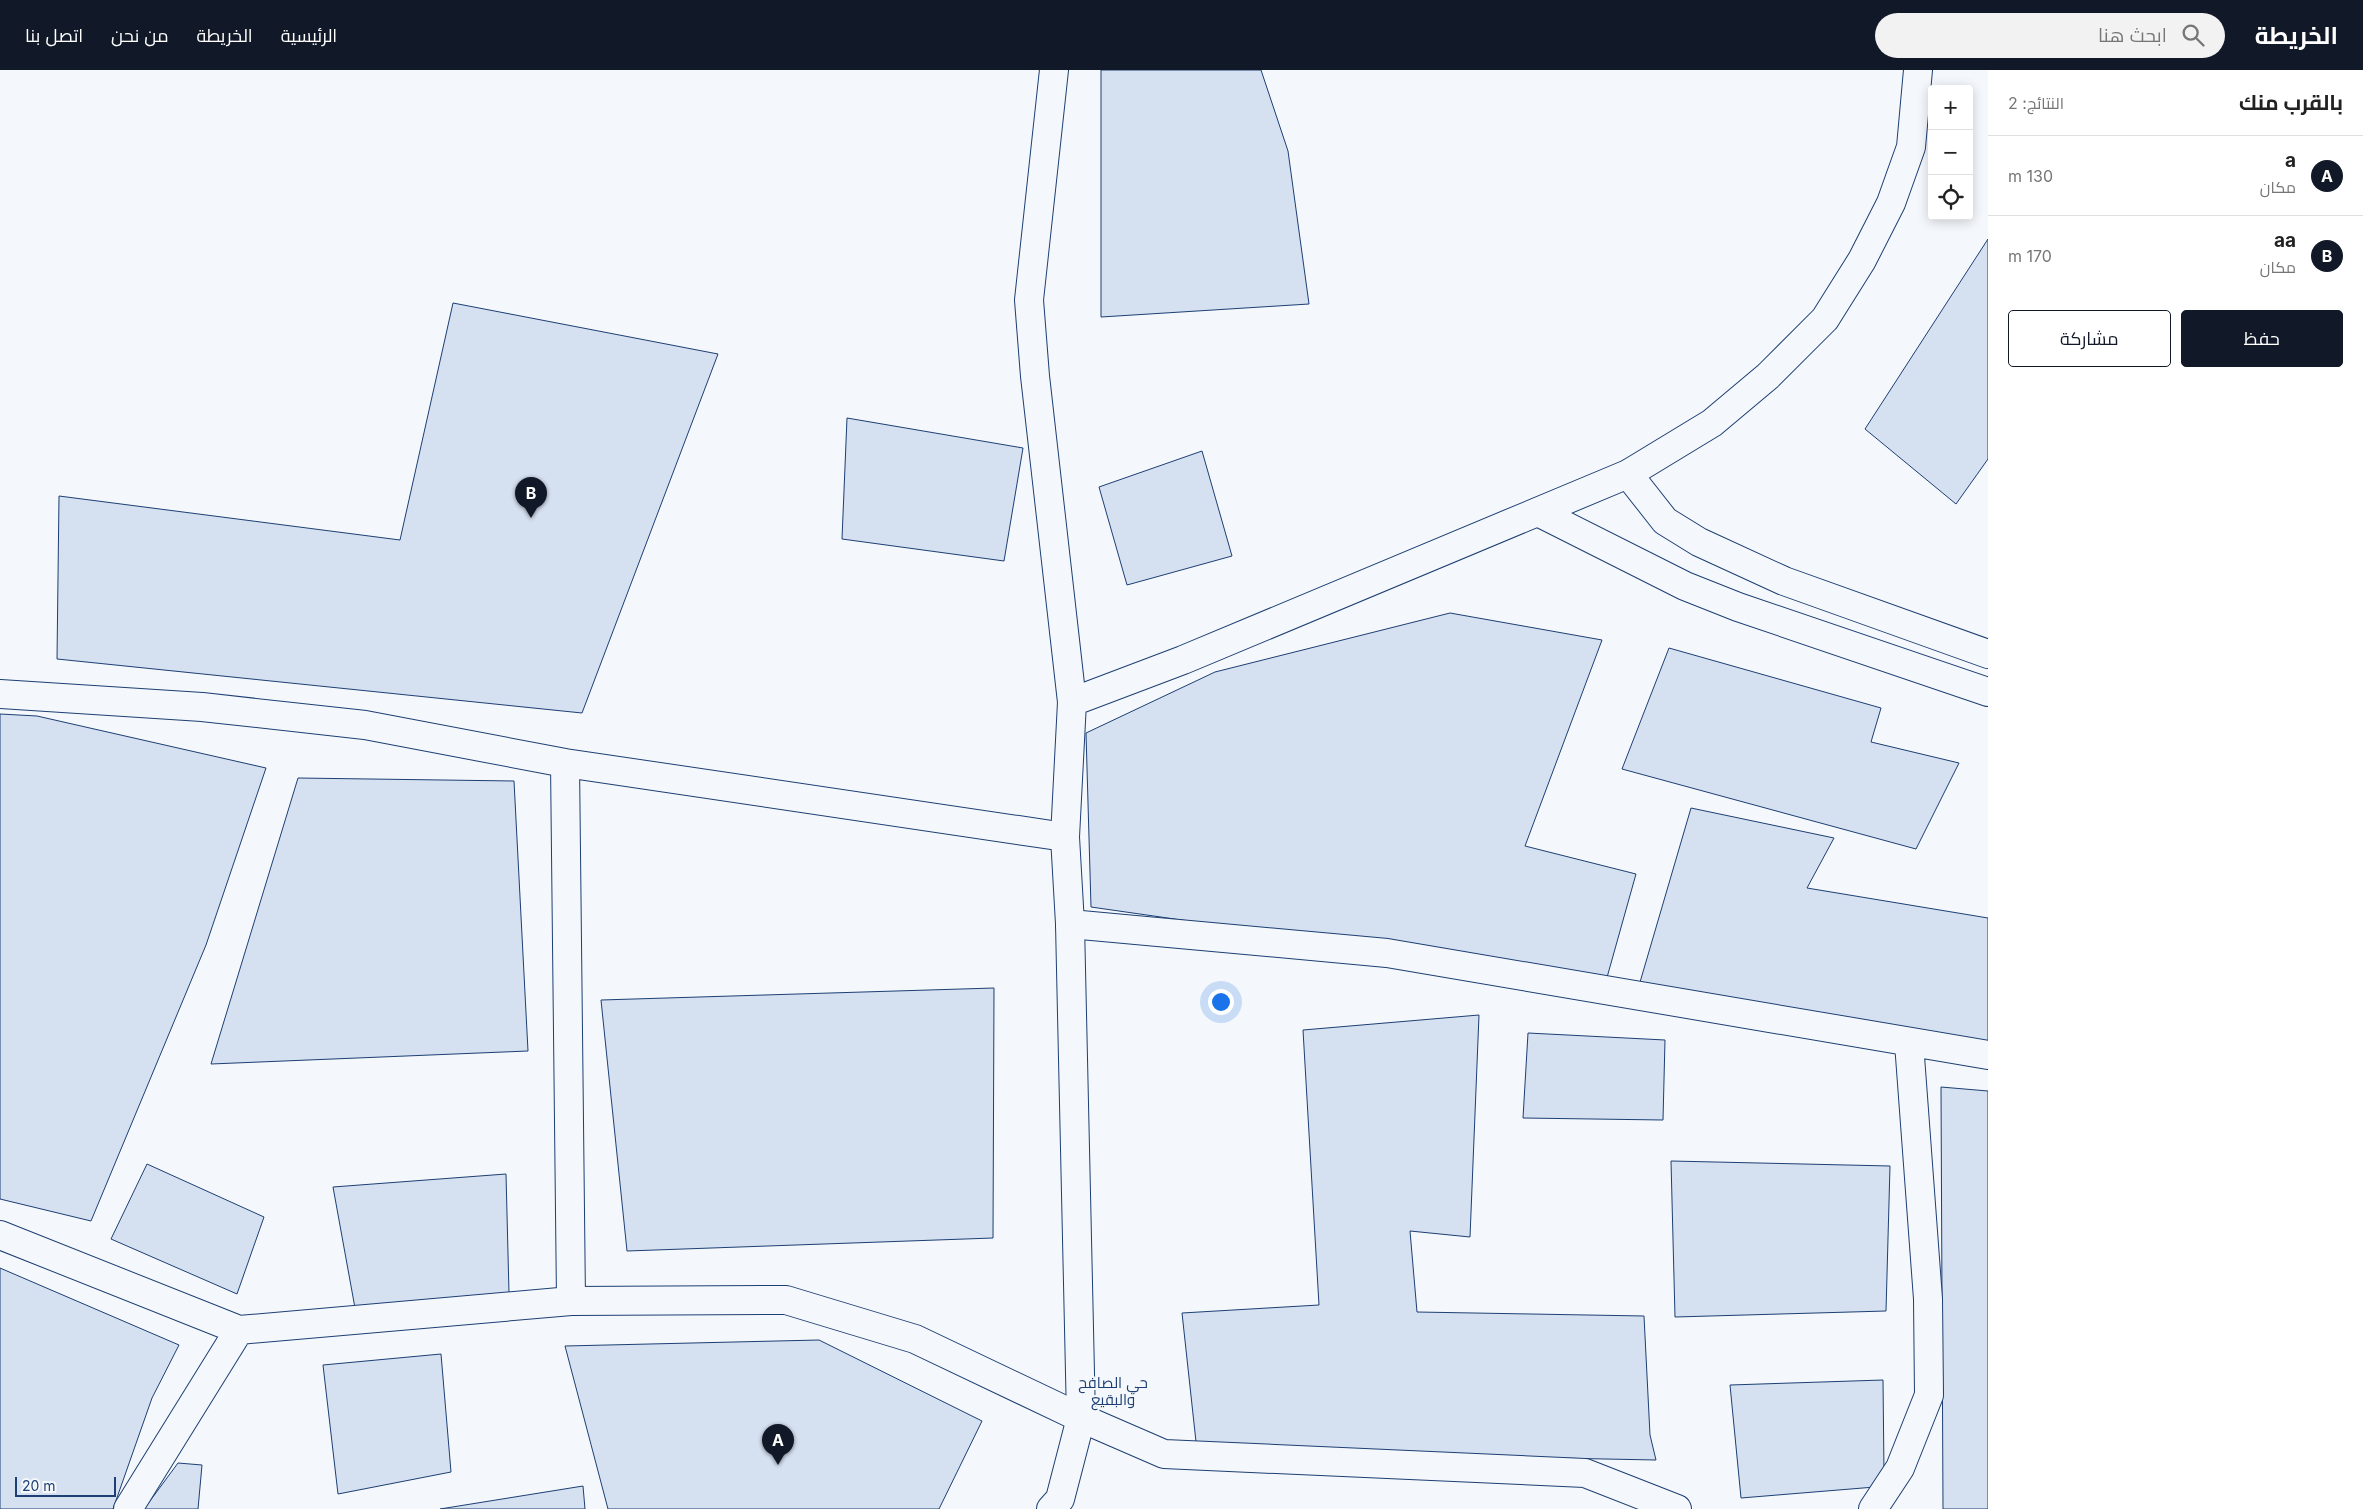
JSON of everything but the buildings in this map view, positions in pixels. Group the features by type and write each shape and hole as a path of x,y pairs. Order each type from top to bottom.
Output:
{"street":[{"path":"1051,1509 1060,1499 1081,1418 1070,924 1065,837 1072,702 1035,376 1029,300 1054,70"},
{"path":"1072,702 1183,660 1628,474 1712,423 1768,376 1825,319 1862,260 1891,203 1911,147 1918,70"},
{"path":"1628,474 1665,521 1707,546 1784,582 1988,654"},
{"path":"1538,512 1685,586 1738,607 1988,692"},
{"path":"0,694 202,707 365,725 565,763 1065,837"},
{"path":"565,763 571,1301"},
{"path":"1070,924 1386,954 1988,1055"},
{"path":"1873,1509 1900,1468 1928,1395 1928,1299 1910,1043"},
{"path":"0,1235 239,1330 571,1301 786,1300 915,1339 1081,1418 1164,1454 1585,1473 1677,1509"},
{"path":"128,1509 239,1330"}],"place":[{"name":"aa","path":"531,518"},
{"name":"a","path":"778,1465"}],"district":[{"name":"حي الصافح والبقيع","path":"1113,1390"}]}
